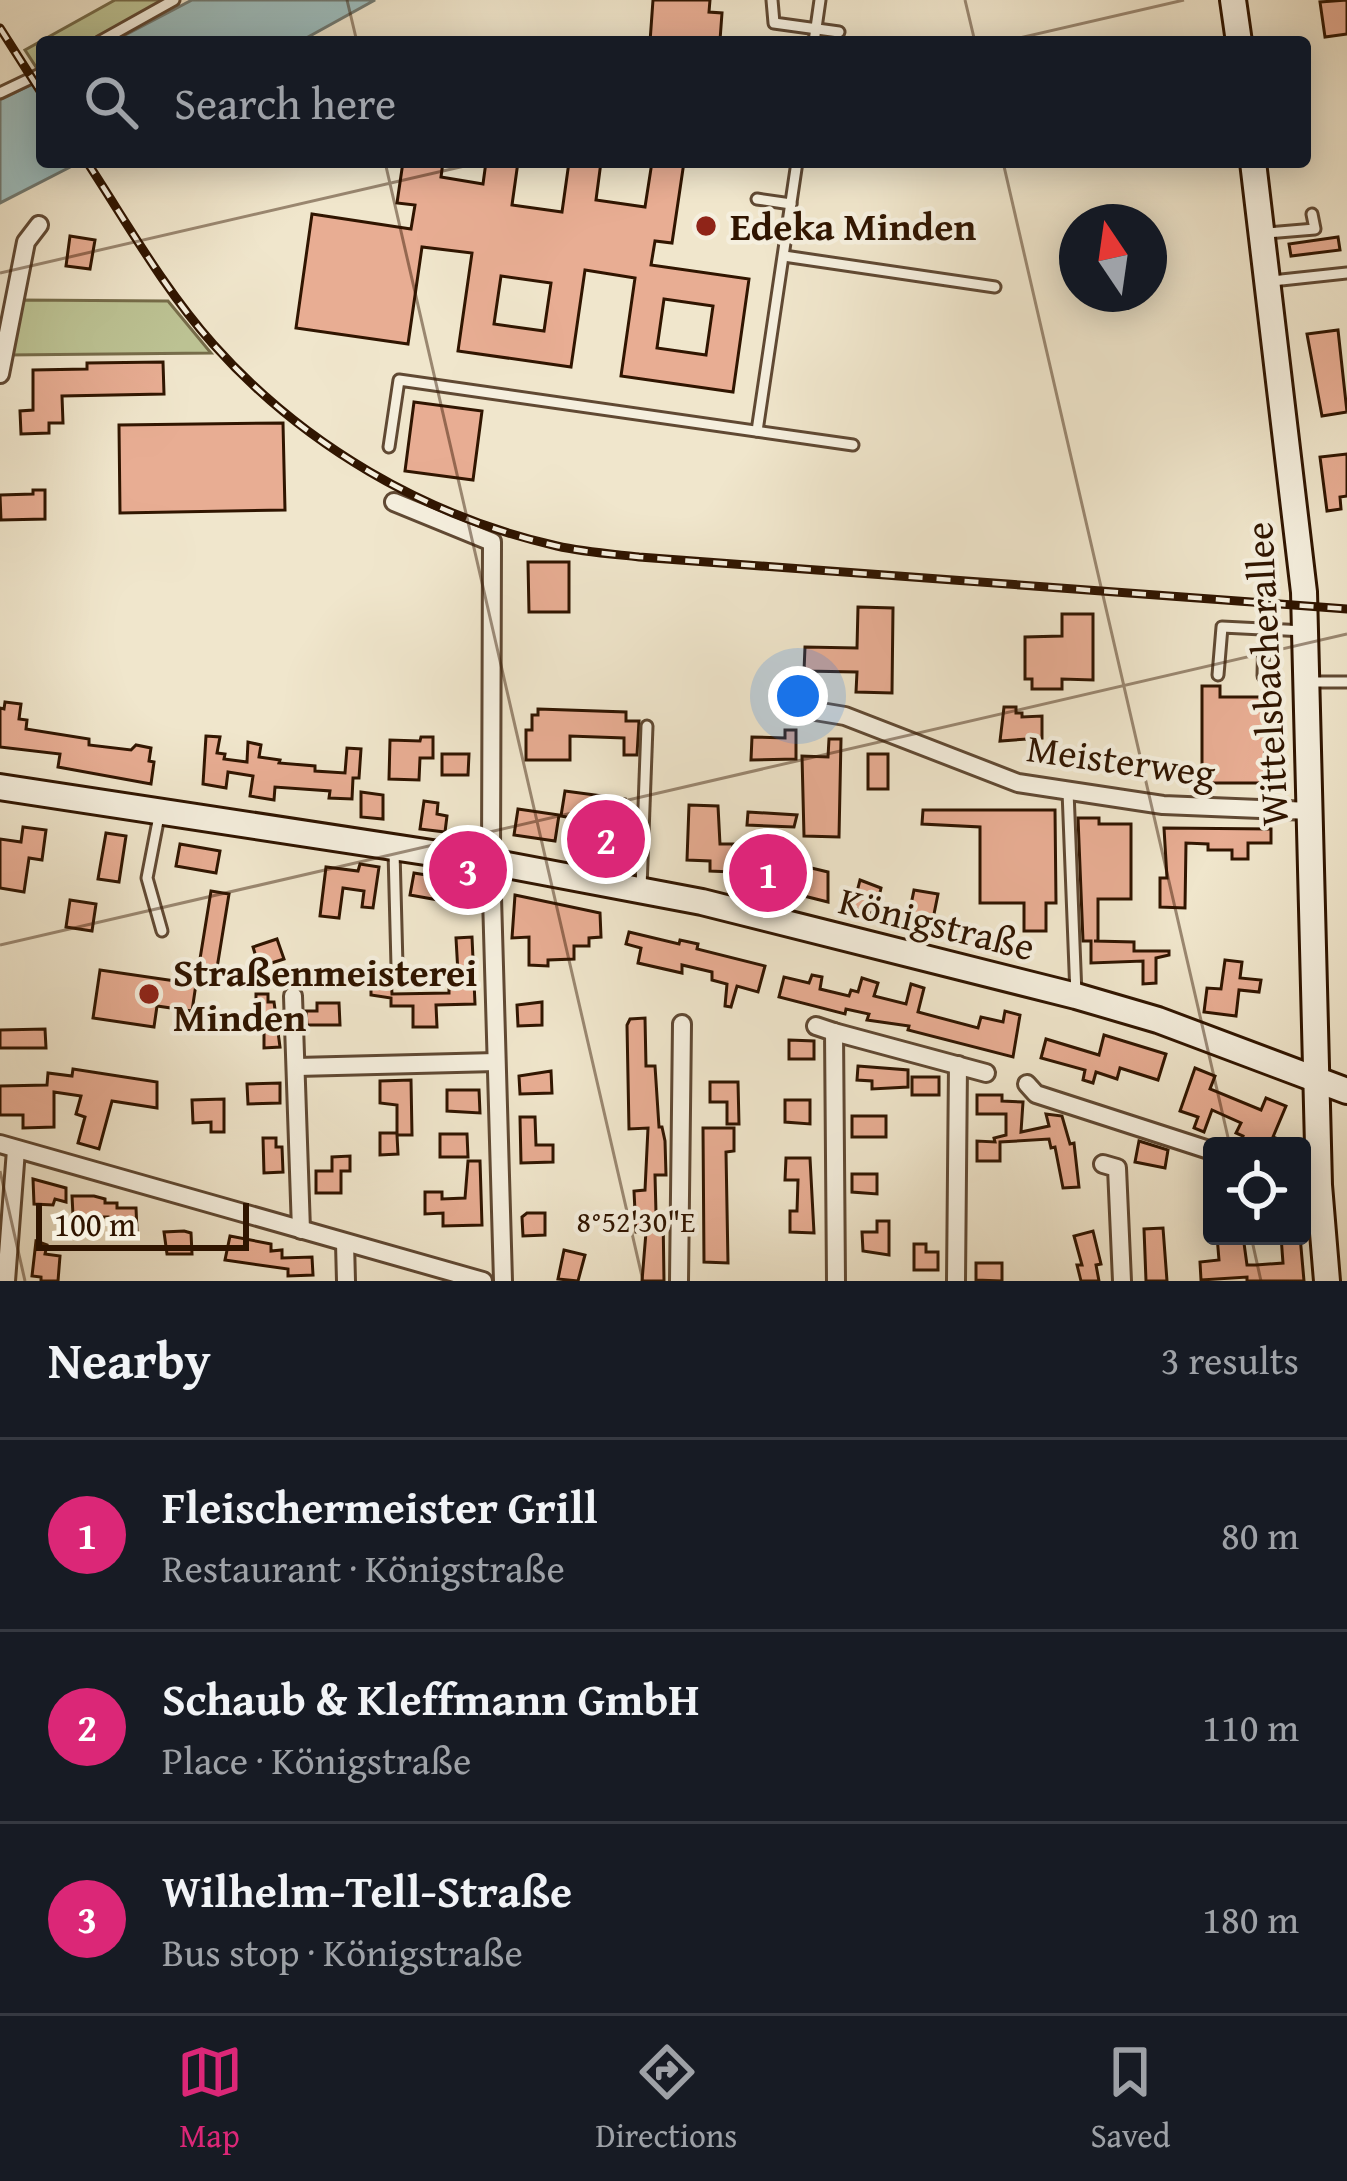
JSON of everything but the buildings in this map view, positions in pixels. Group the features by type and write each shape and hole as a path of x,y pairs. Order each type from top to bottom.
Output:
{"main road":[{"path":"1234,0 1237,36"},
{"name":"Wittelsbacherallee","path":"1254,168 1304,592 1317,1080 1311,1183 1327,1281"},
{"name":"Königstraße","path":"0,787 641,888 1076,996 1157,1020 1347,1090"}],"street":[{"path":"0,374 26,242 39,225"},
{"path":"394,502 492,542 491,862 503,1281"},
{"name":"Meisterweg","path":"791,707 845,716 1018,783 1163,805 1310,811"},
{"path":"293,996 301,1229"},
{"path":"679,1281 682,1024"},
{"path":"836,1281 825,1029 986,1073"},
{"path":"297,1067 496,1062"},
{"path":"956,1281 958,1065"},
{"path":"1027,1084 1036,1094 1203,1148"},
{"path":"7,1281 8,1147 484,1281"},
{"path":"1102,1164 1117,1168 1122,1281"},
{"path":"345,1243 346,1281"}],"lane":[{"path":"110,36 174,0"},
{"path":"772,0 774,23 839,32"},
{"path":"815,36 820,0"},
{"path":"0,93 36,77"},
{"path":"757,431 796,168"},
{"path":"757,199 791,204"},
{"path":"1261,234 1316,229 1312,214"},
{"path":"784,256 995,287"},
{"path":"1267,282 1347,273"},
{"path":"389,447 400,380 853,446"},
{"path":"1218,675 1222,627 1305,631"},
{"path":"1263,676 1264,629"},
{"path":"1306,682 1347,682"},
{"path":"641,888 647,726"},
{"path":"1068,791 1076,996"},
{"path":"160,811 147,878 162,932"},
{"path":"394,848 397,966"}],"green space":[{"path":"115,0 166,0 99,36 50,36"},
{"path":"36,44 36,67 25,50"},
{"path":"19,300 168,301 211,353 7,355"}],"water":[{"path":"192,0 375,0 310,36 123,36"},
{"path":"36,82 36,168 68,168 0,203 0,100"}],"railway":[{"path":"0,28 36,85"},
{"path":"91,168 178,301 213,344 286,414 369,472 414,496 508,533 557,546 639,557 1347,609"}],"place":[{"name":"Edeka Minden","path":"706,226"},
{"name":"Schaub & Kleffmann GmbH","path":"606,839"},
{"name":"Wilhelm-Tell-Straße","path":"468,870"},
{"name":"Fleischermeister Grill","path":"768,873"},
{"name":"Straßenmeisterei Minden","path":"149,994"}]}
